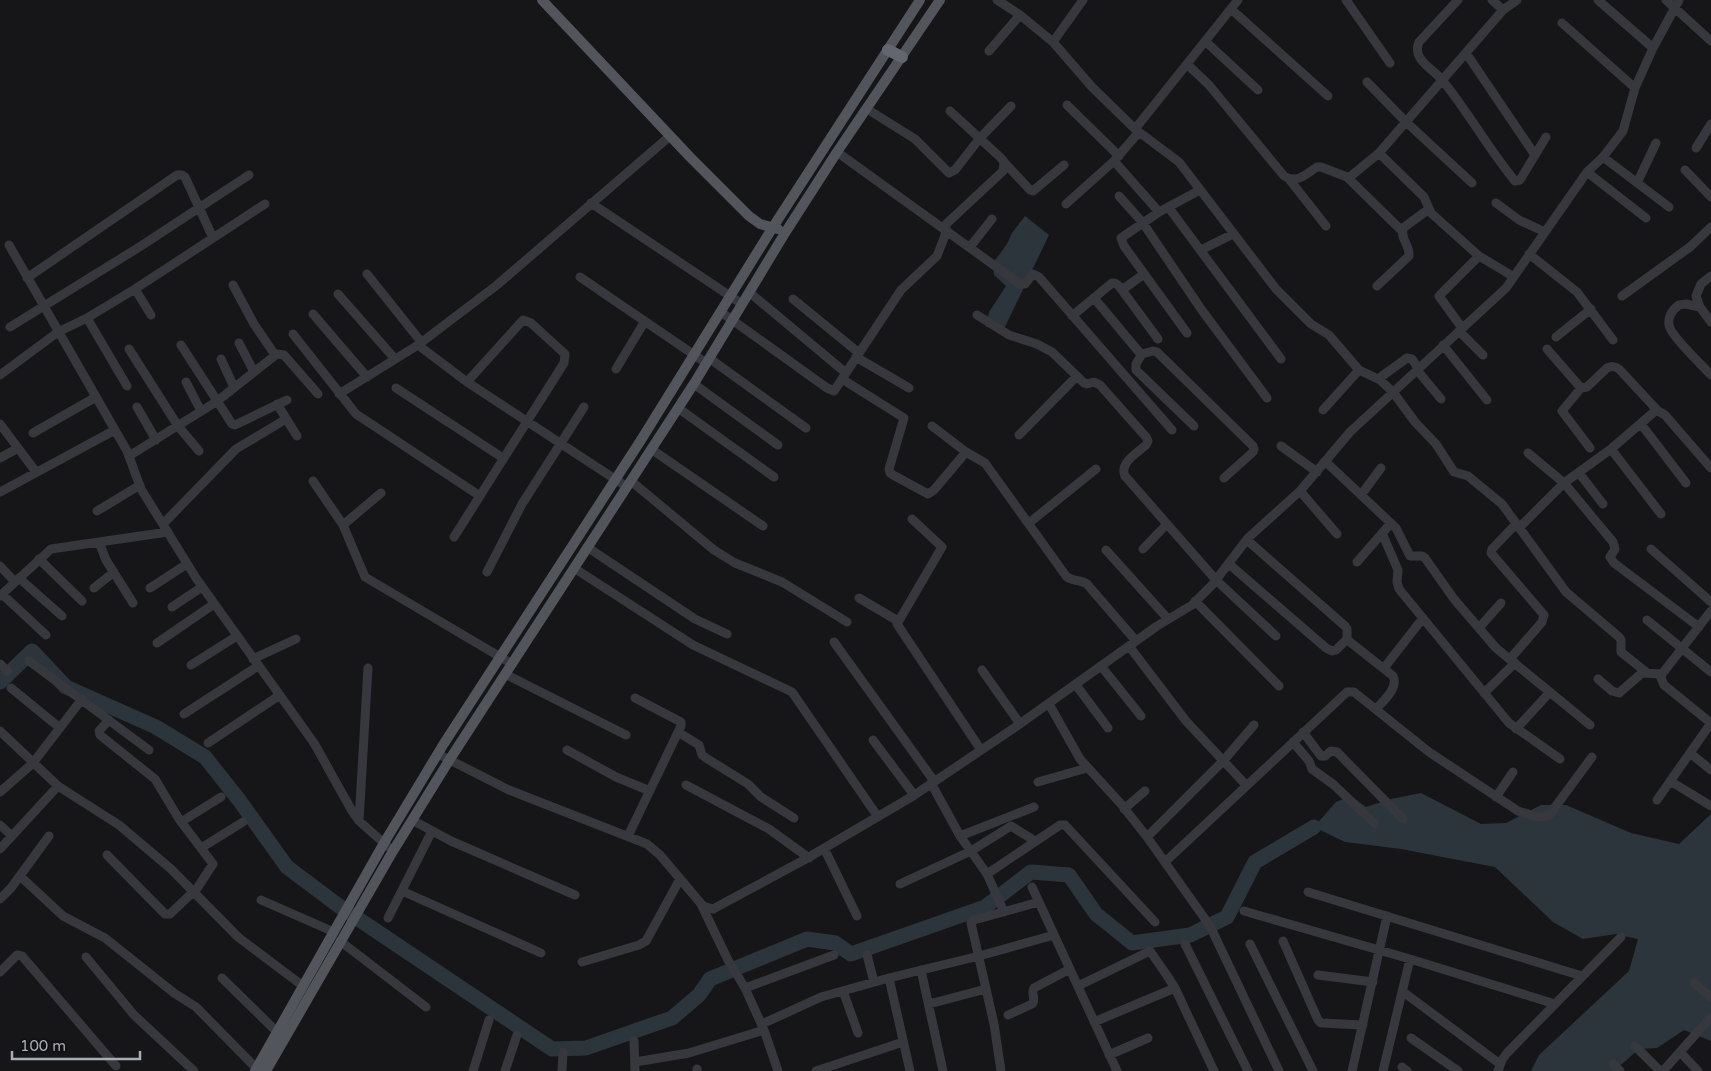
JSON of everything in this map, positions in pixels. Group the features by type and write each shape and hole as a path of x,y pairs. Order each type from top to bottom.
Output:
{"highway":[{"path":"888,50 902,57"}],"main road":[{"path":"542,0 670,136 750,216 760,224 773,227 785,233"},
{"path":"259,1070 277,1032 303,986 340,928 351,901 438,754 616,479 773,227 920,0"},
{"path":"259,1070 340,941 340,928 360,907 450,759 694,384 785,233 940,0"},
{"path":"477,693 488,701"}],"street":[{"path":"997,0 1020,15 1053,42 1092,87 1137,131 1179,162 1276,289 1311,324 1329,335 1359,370 1378,378 1393,392 1415,422 1436,444 1454,472 1468,476 1498,500 1566,592 1619,637 1621,640 1621,652 1646,672"},
{"path":"1053,42 1083,0"},
{"path":"1066,204 1116,159 1187,64 1238,0"},
{"path":"1346,0 1390,63"},
{"path":"1458,0 1419,42 1417,48 1419,57 1442,79 1515,181 1520,180 1546,137"},
{"path":"1492,0 1503,10"},
{"path":"1347,177 1351,176 1379,153 1503,10 1517,0"},
{"path":"1598,0 1653,48"},
{"path":"1666,0 1677,4 1711,41"},
{"path":"701,904 709,909 719,907 809,858 914,794 1020,724 1195,602 1216,580 1246,540 1300,491 1350,432 1506,288 1586,172 1603,157 1623,131 1635,88 1653,48 1677,4"},
{"path":"1231,9 1328,96"},
{"path":"990,51 1020,15"},
{"path":"1562,23 1635,88"},
{"path":"1205,42 1258,90"},
{"path":"1466,53 1535,155"},
{"path":"1187,64 1208,85 1284,176 1289,179 1326,226"},
{"path":"1367,82 1405,122 1472,183"},
{"path":"1067,105 1116,159 1159,212"},
{"path":"867,109 915,139 949,173 954,170 980,138 1011,106"},
{"path":"950,111 1001,158 1030,190 1033,191 1064,165"},
{"path":"1696,148 1711,124"},
{"path":"339,394 420,344 497,285 670,136"},
{"path":"1637,183 1656,143"},
{"path":"838,152 1020,284 1025,284 1033,274 1039,277 1172,430"},
{"path":"1379,153 1424,197 1429,209 1479,256 1514,277"},
{"path":"1603,157 1669,207"},
{"path":"721,312 834,391 901,290 936,256 945,228 1002,171 1004,162"},
{"path":"1289,179 1298,179 1317,167 1347,177 1402,232 1409,250 1409,256 1377,286"},
{"path":"1685,170 1710,193"},
{"path":"1586,172 1646,218"},
{"path":"27,278 177,174 185,178 213,238"},
{"path":"10,327 141,246 249,175"},
{"path":"1187,333 1124,246 1121,238 1159,212 1200,190"},
{"path":"1119,196 1143,224 1201,309 1267,398"},
{"path":"591,203 742,304"},
{"path":"1496,203 1518,220 1545,232"},
{"path":"0,375 58,332 87,318 135,289 264,204"},
{"path":"1169,208 1281,359"},
{"path":"1402,232 1406,225 1429,209"},
{"path":"970,247 992,219"},
{"path":"1622,296 1690,247 1711,227"},
{"path":"1200,250 1233,234"},
{"path":"9,245 115,430 129,456 140,485 187,564 314,743 359,821 393,851"},
{"path":"1529,254 1577,292 1614,340"},
{"path":"1479,256 1439,296 1461,329 1483,355"},
{"path":"366,274 420,344 467,382 616,479 629,484 714,550 735,563 782,582 846,622"},
{"path":"1122,290 1144,274"},
{"path":"1711,276 1701,284 1697,292 1697,301 1711,322"},
{"path":"580,277 694,355 708,361 806,428"},
{"path":"1072,316 1112,283 1118,285 1158,339"},
{"path":"233,284 254,324 275,355"},
{"path":"135,289 151,315"},
{"path":"749,292 844,376 904,418 889,469 893,475 928,494 934,490 966,452"},
{"path":"338,294 395,359"},
{"path":"1094,298 1142,354"},
{"path":"793,299 858,355 909,388"},
{"path":"1700,307 1686,304 1679,305 1672,311 1668,323 1672,333 1711,375"},
{"path":"1556,337 1591,309"},
{"path":"313,314 367,377"},
{"path":"977,315 1009,335 1037,344 1052,352 1084,383 1097,383 1148,441 1126,464 1123,473 1216,580 1276,636"},
{"path":"87,318 127,386"},
{"path":"454,537 566,358 565,354 531,323 523,320 467,382"},
{"path":"616,370 645,321"},
{"path":"292,334 339,394 360,417 480,496"},
{"path":"239,343 254,372"},
{"path":"181,345 216,402 229,421 235,425 287,400"},
{"path":"1443,345 1487,400"},
{"path":"130,348 178,426 199,451"},
{"path":"1547,349 1581,388"},
{"path":"1194,426 1136,370 1136,364 1142,354 1153,351 1157,352 1253,446 1253,452 1224,478"},
{"path":"129,456 216,402 275,355 281,353 284,354 318,394"},
{"path":"1378,378 1407,358 1412,359 1417,369 1441,399"},
{"path":"221,359 234,387"},
{"path":"1590,448 1562,411 1581,388 1587,387 1611,366 1619,369 1658,412 1665,415 1711,468"},
{"path":"1323,410 1359,370"},
{"path":"1019,435 1077,376"},
{"path":"186,382 201,411"},
{"path":"694,384 778,445"},
{"path":"396,388 503,458"},
{"path":"33,433 96,397"},
{"path":"277,404 297,436"},
{"path":"137,407 156,440"},
{"path":"487,572 522,504 584,407"},
{"path":"678,408 774,477"},
{"path":"1484,693 1513,661 1544,618 1542,611 1490,553 1564,483 1611,449 1654,412 1658,412"},
{"path":"46,635 1,595 39,559 51,549 100,542 165,528 236,449 286,419"},
{"path":"0,424 36,472"},
{"path":"1641,424 1686,483"},
{"path":"932,426 966,452 985,463 1069,579 1084,581 1087,584 1133,644 1181,715 1246,785"},
{"path":"0,492 115,430"},
{"path":"1281,446 1317,472"},
{"path":"0,458 18,448"},
{"path":"651,449 763,526"},
{"path":"1611,449 1661,514"},
{"path":"1528,453 1564,483 1614,542 1615,549 1610,557 1611,560 1699,627"},
{"path":"1326,462 1391,523 1399,532 1410,556 1422,556 1425,558 1454,599 1496,648 1590,725"},
{"path":"1361,495 1381,468"},
{"path":"1029,523 1096,469"},
{"path":"1579,473 1603,504"},
{"path":"313,481 344,524 364,577 512,664"},
{"path":"97,511 140,485"},
{"path":"1300,491 1337,534"},
{"path":"344,524 381,493"},
{"path":"912,519 942,547 898,621 898,628 981,750"},
{"path":"1357,562 1391,523"},
{"path":"1143,549 1167,524"},
{"path":"1382,533 1398,570 1397,586 1506,720 1560,759"},
{"path":"1228,564 1326,648 1332,651 1336,650 1347,639 1345,626 1246,540"},
{"path":"100,542 106,560 133,603"},
{"path":"587,547 695,619 727,634"},
{"path":"1651,549 1711,602"},
{"path":"1106,550 1168,619"},
{"path":"39,559 82,601"},
{"path":"150,588 187,564"},
{"path":"0,566 62,616"},
{"path":"574,568 693,645 792,692 878,816"},
{"path":"94,588 114,572"},
{"path":"172,607 202,587"},
{"path":"859,598 898,621"},
{"path":"1195,602 1279,686"},
{"path":"157,643 214,604"},
{"path":"1479,628 1501,604"},
{"path":"1657,800 1711,723 1661,681 1662,674 1711,611"},
{"path":"1384,668 1423,618"},
{"path":"1647,620 1711,672"},
{"path":"191,665 238,636"},
{"path":"184,714 256,662 296,639"},
{"path":"1347,639 1393,676 1395,683 1376,710"},
{"path":"834,642 932,782 960,836 987,874 1004,912"},
{"path":"29,661 149,750"},
{"path":"0,664 8,672"},
{"path":"1101,666 1141,716"},
{"path":"359,821 368,668"},
{"path":"982,670 1020,724"},
{"path":"1598,679 1612,691 1619,693 1642,673 1662,674"},
{"path":"505,674 626,735"},
{"path":"1076,685 1108,728"},
{"path":"11,688 60,728"},
{"path":"1165,862 1303,732 1350,691 1354,692 1429,752 1522,813 1538,817 1550,814 1592,757"},
{"path":"1516,729 1550,692"},
{"path":"208,743 280,695"},
{"path":"628,836 681,722 636,698"},
{"path":"0,792 33,763 82,699"},
{"path":"1048,704 1080,759 1147,838 1210,926 1279,1071"},
{"path":"106,854 165,914 170,914 193,892 213,864 182,822 155,779 100,735 99,731 109,720"},
{"path":"1147,838 1224,760 1254,725"},
{"path":"0,731 58,786 119,825 171,869 238,937 303,986"},
{"path":"678,732 699,745 702,755 706,758 748,784 761,797 794,818"},
{"path":"1303,732 1321,756 1325,756 1331,751 1337,752 1403,819"},
{"path":"873,740 914,794"},
{"path":"1293,742 1309,761 1312,769 1334,784 1375,824"},
{"path":"567,750 616,777 650,791"},
{"path":"1690,753 1711,770"},
{"path":"438,754 509,790 647,844 660,855 701,904 763,1027 778,1071"},
{"path":"1038,782 1087,768"},
{"path":"1496,797 1513,772"},
{"path":"1670,781 1711,806"},
{"path":"686,785 769,829 809,858"},
{"path":"0,849 58,786"},
{"path":"1124,809 1145,791"},
{"path":"182,822 221,797"},
{"path":"960,836 1034,807"},
{"path":"412,820 451,842 575,896"},
{"path":"201,848 243,822"},
{"path":"0,825 12,836"},
{"path":"987,874 1060,825 1065,825 1155,922"},
{"path":"900,884 971,851 1011,826 1035,841"},
{"path":"388,918 432,831"},
{"path":"0,899 20,876 49,836"},
{"path":"824,848 857,916"},
{"path":"20,876 63,916 105,938 174,993 196,1007 259,1070"},
{"path":"582,962 639,945 646,940 680,879"},
{"path":"1032,887 1117,1071"},
{"path":"402,891 541,953"},
{"path":"1308,892 1582,976"},
{"path":"261,900 340,928"},
{"path":"1001,1071 994,1024 972,921 1039,902"},
{"path":"1244,911 1556,1004"},
{"path":"1352,1071 1388,916"},
{"path":"634,1041 635,1066 689,1053 763,1027 816,999 1054,934"},
{"path":"1490,1071 1499,1066 1507,1053 1621,937"},
{"path":"340,941 426,1007"},
{"path":"1283,941 1318,1020 1321,1023 1363,1025"},
{"path":"1186,944 1248,1071"},
{"path":"1250,944 1313,1071"},
{"path":"1078,986 1150,952 1175,988 1214,1071"},
{"path":"0,972 17,955 22,956 116,1066"},
{"path":"745,988 834,955"},
{"path":"867,955 874,982"},
{"path":"86,957 134,1015 194,1071"},
{"path":"1383,1071 1410,959"},
{"path":"1008,1015 1032,1004 1034,988 1070,969"},
{"path":"921,970 943,1071"},
{"path":"1318,974 1372,982"},
{"path":"222,978 277,1032"},
{"path":"889,978 910,1071"},
{"path":"1694,983 1711,997"},
{"path":"1094,1022 1175,988"},
{"path":"929,1004 986,989"},
{"path":"843,991 858,1033"},
{"path":"1402,991 1499,1066"},
{"path":"473,1071 489,1020"},
{"path":"1635,1046 1661,1071 1709,1024"},
{"path":"516,1071 506,1070 517,1035"},
{"path":"1110,1055 1148,1038"},
{"path":"1411,1038 1458,1071"},
{"path":"816,1071 903,1042"},
{"path":"562,1052 562,1071"},
{"path":"1680,1052 1698,1071"},
{"path":"1612,1064 1620,1071"}],"shaded area":[{"path":"1025,216 1049,235 1004,329 986,327 989,312 1006,286 994,275 993,263"},
{"path":"1421,793 1481,824 1506,823 1541,805 1566,805 1631,833 1679,844 1711,814 1711,1041 1684,1030 1657,1048 1639,1049 1614,1071 1531,1071 1539,1055 1629,971 1638,939 1616,934 1583,939 1553,922 1495,867 1401,849 1345,842 1314,827 1336,802 1351,796 1366,807 1391,799"}],"waterway":[{"path":"0,682 32,651 66,687 156,727 205,757 239,800 287,867 339,906 552,1049 586,1048 672,1018 699,995 710,979 807,939 835,943 851,954 985,907 1031,872 1069,875 1096,914 1132,943 1190,935 1227,917 1255,862 1314,827"}]}
